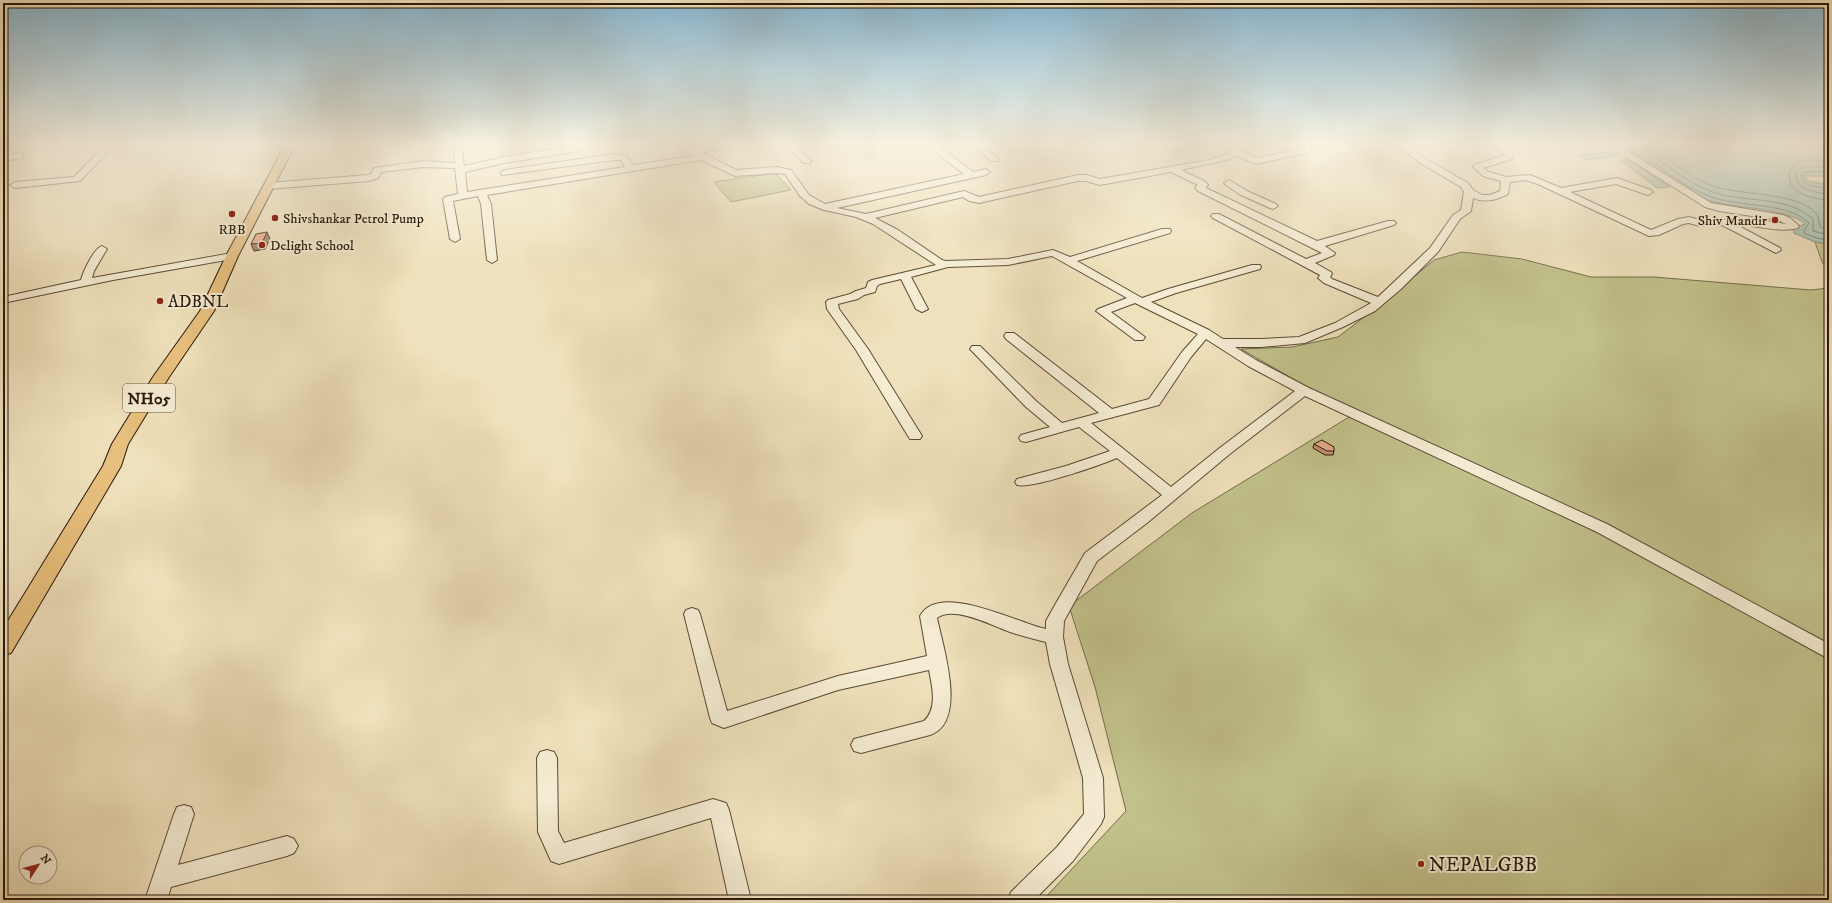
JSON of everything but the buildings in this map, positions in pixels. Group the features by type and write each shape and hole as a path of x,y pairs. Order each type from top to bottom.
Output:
{"main road":[{"name":"NH05","path":"3,647 112,466 120,444 161,377 207,312 232,256 267,187"}],"street":[{"path":"463,187 464,196"},
{"path":"455,239 448,199 518,187"},
{"path":"800,187 807,197 826,207 844,213 867,217 894,231 938,262 946,264 1008,262 1053,253 1070,260 1139,301 1205,333 1252,363 1304,391 1602,528 1829,652"},
{"path":"826,207 919,187"},
{"path":"867,217 964,194 972,200 978,200 1036,187"},
{"path":"1201,187 1200,188 1222,200 1330,253 1306,263"},
{"path":"1236,187 1244,193 1273,206"},
{"path":"1220,343 1261,343 1301,340 1339,325 1371,309 1397,287 1434,250 1456,217 1466,210 1469,192 1467,187"},
{"path":"1469,192 1479,198 1493,199 1505,192 1505,187"},
{"path":"1551,187 1648,233 1655,232 1681,221 1689,220 1700,223 1751,222 1786,227 1794,226 1787,220 1780,217 1708,205 1679,187"},
{"path":"1560,191 1582,187"},
{"path":"1634,187 1648,192"},
{"path":"482,193 486,204 492,260"},
{"path":"1222,200 1244,193"},
{"path":"1216,216 1327,274 1323,278 1328,281 1378,302"},
{"path":"1724,222 1776,250"},
{"path":"1316,245 1391,223"},
{"path":"1070,260 1166,231"},
{"path":"86,284 89,271 102,249"},
{"path":"3,300 232,256"},
{"path":"915,436 862,349 833,309 832,302 854,297 871,290 873,287 872,284 876,282 940,267 946,264"},
{"path":"1139,336 1102,311 1256,267"},
{"path":"904,276 922,309"},
{"path":"1026,438 1108,413 1145,406 1154,402 1186,355 1205,333"},
{"path":"1010,336 1108,413"},
{"path":"976,349 1032,404 1059,428"},
{"path":"1019,900 1066,854 1094,817 1093,778 1059,664 1054,637 1055,620 1091,557 1142,519 1170,494 1226,450 1304,391"},
{"path":"1080,422 1120,452 1134,466 1170,494"},
{"path":"1022,482 1098,461 1120,452"},
{"path":"861,745 930,726 934,724 942,712 937,661 928,616 930,613 946,608 974,612 1024,630 1054,637"},
{"path":"692,614 719,718 724,720 838,683 937,661"},
{"path":"547,758 548,832 559,854 713,808 719,810 740,900"},
{"path":"156,900 184,814"},
{"path":"163,879 287,846"}],"green space":[{"path":"718,187 788,187 791,190 731,202"},
{"path":"1815,242 1829,244 1829,271 1822,262"},
{"path":"1462,252 1522,259 1591,277 1654,277 1811,290 1829,288 1829,900 1043,900 1126,811 1095,687 1069,606 1192,513 1354,414 1241,349 1292,347 1338,337 1384,302 1434,260"}],"water":[{"path":"1682,187 1829,187 1829,244 1815,242 1794,233 1793,229 1805,224 1797,218 1772,211 1716,202 1705,199"}],"place":[{"name":"RBB","path":"232,214"},
{"name":"Shivshankar Petrol Pump","path":"275,218"},
{"name":"Shiv Mandir","path":"1775,220"},
{"name":"Delight School","path":"262,245"},
{"name":"ADBNL","path":"160,301"},
{"name":"NEPALGBB","path":"1421,864"}]}
